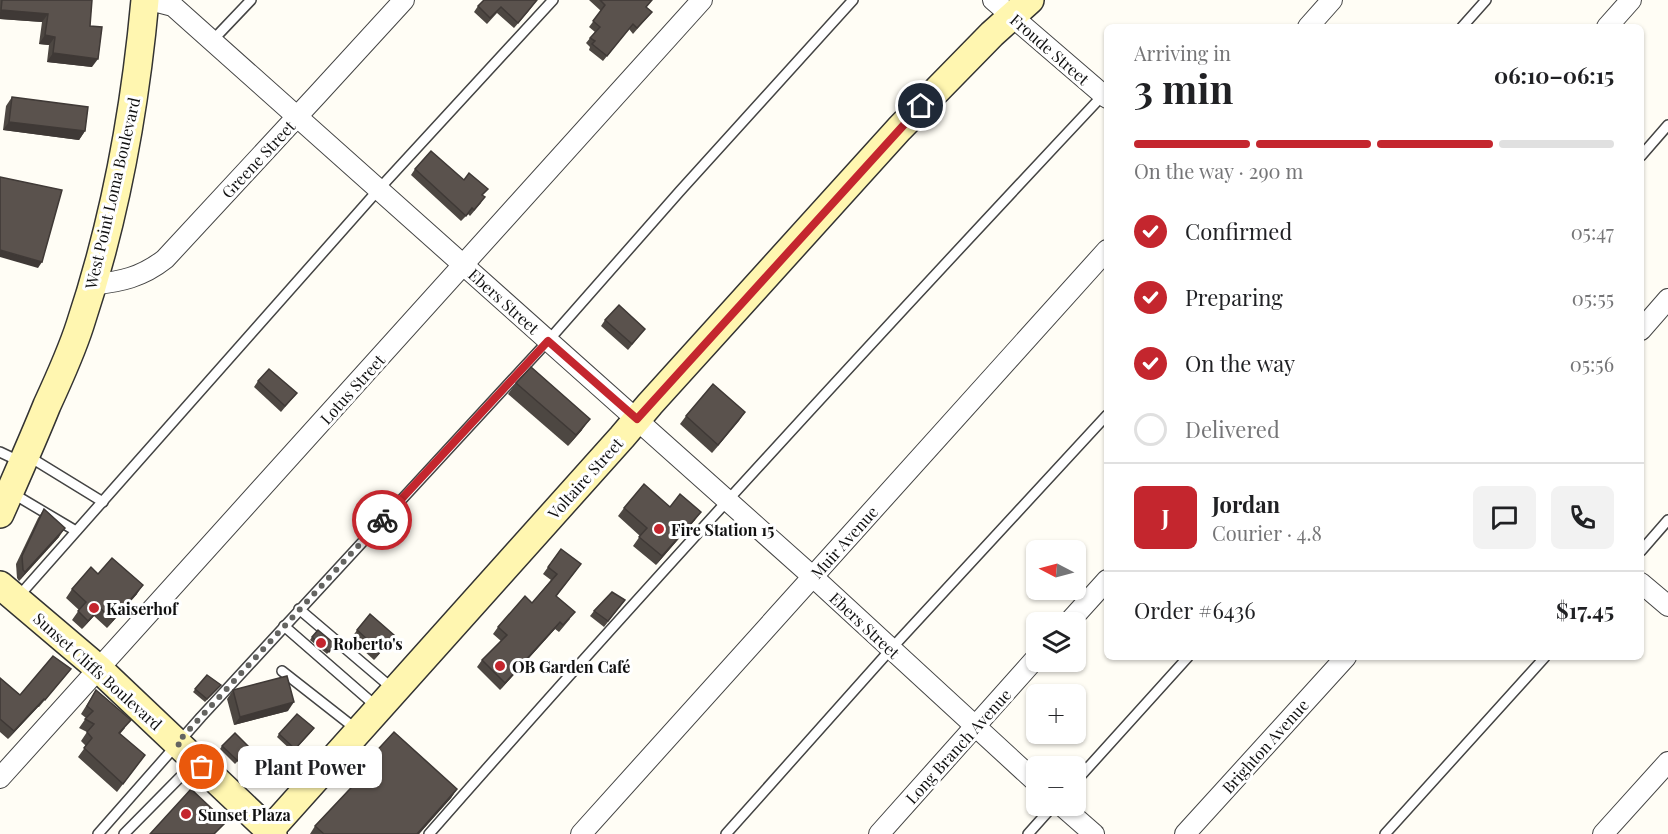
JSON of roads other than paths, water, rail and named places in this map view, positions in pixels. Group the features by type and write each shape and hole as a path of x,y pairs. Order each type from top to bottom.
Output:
{"main road":[{"name":"West Point Loma Boulevard","path":"3,507 16,456 62,371 93,285 123,159 134,99 145,0"},
{"name":"Voltaire Street","path":"271,832 304,792 637,419 898,129 962,63 1011,5"},
{"name":"Sunset Cliffs Boulevard","path":"8,592 99,669 230,788 271,832"}],"street":[{"name":"Ebers Street","path":"150,0 173,6 812,576 1026,773"},
{"name":"Greene Street","path":"93,285 138,276 165,259 404,0"},
{"name":"Lotus Street","path":"0,778 702,0"},
{"path":"1311,24 1332,0"},
{"path":"1610,24 1631,0"},
{"name":"Froude Street","path":"1011,5 1104,95"},
{"name":"Muir Avenue","path":"581,834 1104,253"},
{"path":"1644,327 1668,299"},
{"path":"1078,612 1104,583"},
{"path":"1644,586 1668,606"},
{"name":"Brighton Avenue","path":"1185,834 1343,660"},
{"name":"Long Branch Avenue","path":"879,834 1026,669"},
{"path":"1603,834 1668,762"},
{"path":"1073,816 1094,834"}],"lane":[{"path":"212,41 251,0"},
{"path":"8,592 76,531 103,502 378,189 553,0"},
{"path":"124,834 191,754 204,720 284,626 548,341 853,0"},
{"path":"1465,24 1486,0"},
{"path":"429,834 927,282 1104,97"},
{"path":"1644,153 1668,125"},
{"path":"726,834 891,649 1104,418"},
{"path":"16,456 103,502"},
{"path":"3,507 76,531"},
{"path":"1644,548 1668,520"},
{"path":"300,609 387,700"},
{"path":"284,626 387,700"},
{"path":"1086,770 1185,660"},
{"path":"1385,834 1542,660"},
{"path":"282,671 359,731"},
{"path":"98,834 191,754"},
{"path":"283,773 304,792"},
{"path":"1028,834 1044,816"}],"place":[{"name":"Fire Station 15","path":"659,529"},
{"name":"Kaiserhof","path":"94,608"},
{"name":"Roberto's","path":"321,643"},
{"name":"OB Garden Café","path":"500,666"},
{"name":"Plant Power","path":"202,767"},
{"name":"Sunset Plaza","path":"186,814"}]}
